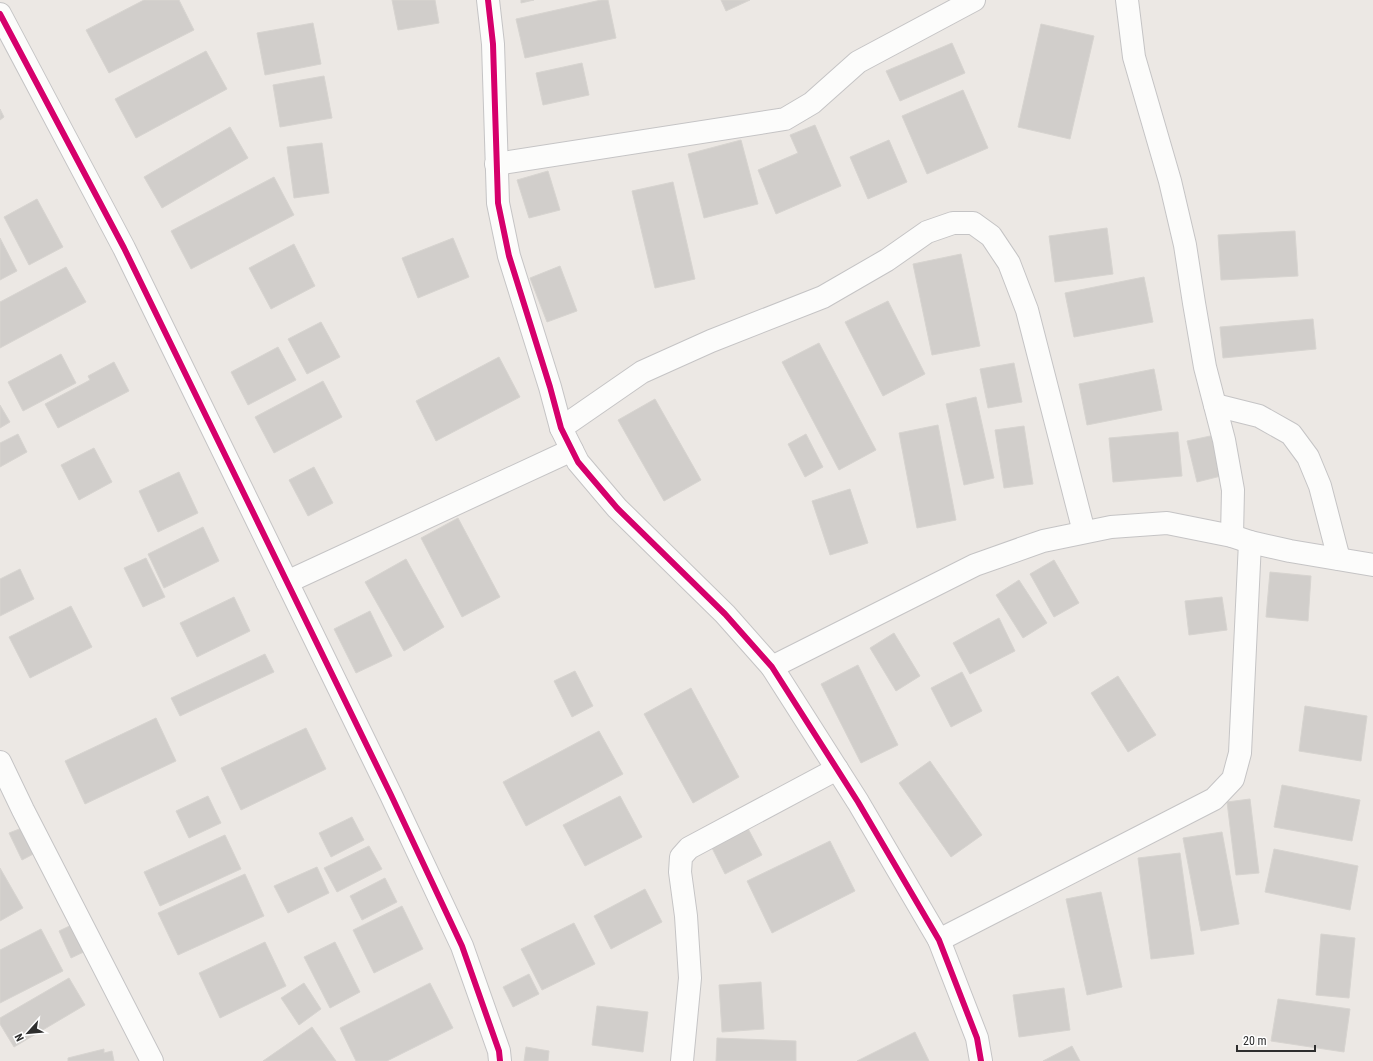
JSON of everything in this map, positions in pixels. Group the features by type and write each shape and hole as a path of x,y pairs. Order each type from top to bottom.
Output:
{"street":[{"path":"488,0 493,44 498,203 509,256 550,387 561,428 578,462 616,508 725,614 772,667 858,802 939,940 976,1038 981,1061"},
{"path":"496,164 785,119 812,103 858,62 974,0"},
{"path":"939,940 1214,800 1232,779 1240,753 1241,539 1224,440 1204,360 1194,304 1186,245 1170,180 1134,57 1127,0"},
{"path":"0,14 124,248 391,795 462,946 499,1051 500,1061"},
{"path":"561,428 642,372 711,341 823,297 887,260 927,232 953,223 973,223 991,236 1009,263 1024,304 1084,532"},
{"path":"1215,405 1259,416 1291,434 1308,457 1320,486 1339,559"},
{"path":"287,582 572,450"},
{"path":"772,667 974,565 1043,541 1111,527 1167,523 1290,551 1373,565"},
{"path":"0,762 23,810 152,1061"},
{"path":"682,1061 690,978 686,916 680,872 681,857 689,848 837,769"}],"building":[{"path":"144,0 179,0 194,30 109,73 86,30"},
{"path":"392,0 435,0 439,23 398,30"},
{"path":"521,0 534,0 521,3"},
{"path":"601,0 608,0 616,38 525,58 516,19"},
{"path":"721,0 750,0 726,11"},
{"path":"313,23 321,64 265,75 257,33"},
{"path":"1041,24 1094,36 1070,139 1018,127"},
{"path":"952,43 965,73 900,101 886,71"},
{"path":"206,51 227,89 136,138 115,99"},
{"path":"582,63 589,95 543,105 536,73"},
{"path":"324,76 332,118 280,127 273,85"},
{"path":"963,90 988,148 927,174 902,116"},
{"path":"0,109 4,117 0,120"},
{"path":"815,125 841,186 776,214 758,170 798,153 790,135"},
{"path":"230,127 248,158 162,208 144,177"},
{"path":"741,140 758,204 704,218 688,154"},
{"path":"889,140 907,182 868,199 850,157"},
{"path":"322,143 329,193 294,198 287,147"},
{"path":"548,171 560,210 529,218 517,180"},
{"path":"274,177 294,215 191,269 171,231"},
{"path":"673,182 695,279 655,288 632,191"},
{"path":"37,199 63,247 29,265 4,217"},
{"path":"1107,228 1113,274 1055,282 1049,236"},
{"path":"1295,231 1298,276 1221,280 1218,235"},
{"path":"0,238 17,271 0,280"},
{"path":"453,238 469,277 418,298 402,258"},
{"path":"294,244 315,286 271,309 249,268"},
{"path":"961,254 980,346 932,355 913,264"},
{"path":"560,266 577,311 547,322 530,278"},
{"path":"66,267 86,302 0,348 0,302"},
{"path":"1144,277 1153,322 1074,337 1065,293"},
{"path":"888,301 925,374 883,396 845,322"},
{"path":"1313,319 1316,349 1223,358 1220,327"},
{"path":"321,322 340,357 307,374 288,339"},
{"path":"819,343 876,450 839,470 782,362"},
{"path":"278,347 296,380 248,405 231,372"},
{"path":"61,354 76,383 23,411 8,382"},
{"path":"499,357 520,397 436,441 416,401"},
{"path":"114,362 129,391 58,428 45,404 90,380 88,376"},
{"path":"1014,363 1022,402 988,408 980,369"},
{"path":"1154,369 1162,410 1087,425 1079,384"},
{"path":"323,381 342,417 274,453 255,417"},
{"path":"976,397 994,478 964,485 946,404"},
{"path":"655,399 701,480 664,501 618,420"},
{"path":"0,405 10,422 0,428"},
{"path":"938,425 956,520 917,528 899,433"},
{"path":"1024,426 1033,484 1004,488 995,430"},
{"path":"1178,432 1182,476 1113,482 1109,438"},
{"path":"18,434 27,452 0,467 0,443"},
{"path":"806,434 823,467 805,477 788,444"},
{"path":"1215,435 1225,475 1197,482 1187,441"},
{"path":"94,448 112,482 79,500 61,465"},
{"path":"314,467 333,503 308,516 289,480"},
{"path":"179,472 198,513 158,532 139,491"},
{"path":"850,489 868,543 830,555 812,501"},
{"path":"458,518 500,597 462,617 421,538"},
{"path":"203,527 219,561 164,588 148,554"},
{"path":"146,558 165,597 143,607 124,568"},
{"path":"406,559 444,627 404,651 365,582"},
{"path":"1054,560 1079,603 1054,617 1030,574"},
{"path":"20,569 34,599 0,616 0,579"},
{"path":"1270,572 1311,576 1308,621 1266,617"},
{"path":"1019,580 1047,623 1023,638 996,595"},
{"path":"234,597 250,631 197,657 180,623"},
{"path":"1222,597 1227,630 1189,635 1185,601"},
{"path":"71,606 92,647 30,678 9,637"},
{"path":"370,611 392,656 356,673 334,629"},
{"path":"999,618 1015,651 970,674 953,643"},
{"path":"894,633 920,676 896,691 870,648"},
{"path":"265,654 274,672 180,716 171,698"},
{"path":"858,665 898,745 861,763 821,684"},
{"path":"575,671 593,706 572,717 554,681"},
{"path":"962,672 982,711 951,727 931,688"},
{"path":"1118,676 1156,735 1128,752 1091,693"},
{"path":"691,688 739,777 693,803 644,714"},
{"path":"1305,706 1367,716 1361,761 1299,751"},
{"path":"156,718 176,761 85,804 65,761"},
{"path":"306,728 326,769 241,810 221,768"},
{"path":"599,731 623,774 526,826 503,782"},
{"path":"930,761 982,835 951,857 899,783"},
{"path":"1282,785 1360,800 1352,841 1274,827"},
{"path":"208,796 221,823 189,838 176,811"},
{"path":"620,796 642,837 585,866 563,825"},
{"path":"1250,799 1259,873 1236,875 1227,802"},
{"path":"352,817 364,840 331,857 319,833"},
{"path":"744,821 762,855 725,874 708,840"},
{"path":"27,826 39,851 22,860 9,833"},
{"path":"1222,832 1239,924 1201,931 1183,838"},
{"path":"225,835 241,869 160,906 144,872"},
{"path":"830,841 855,891 772,933 747,881"},
{"path":"369,846 382,869 337,892 324,868"},
{"path":"1274,849 1358,866 1350,910 1265,892"},
{"path":"1180,853 1194,954 1151,959 1138,858"},
{"path":"317,867 329,893 288,913 274,886"},
{"path":"0,868 23,908 0,921"},
{"path":"245,874 264,916 178,955 158,913"},
{"path":"385,878 397,902 362,920 350,896"},
{"path":"645,889 662,922 611,949 594,916"},
{"path":"1101,892 1122,987 1087,995 1066,899"},
{"path":"402,906 423,949 374,973 353,930"},
{"path":"78,922 90,949 71,958 59,931"},
{"path":"574,923 595,964 542,990 521,949"},
{"path":"41,929 63,971 0,1003 0,950"},
{"path":"1321,934 1355,938 1349,998 1316,995"},
{"path":"265,942 286,986 220,1018 199,973"},
{"path":"335,942 360,992 330,1008 304,957"},
{"path":"529,974 539,994 513,1007 503,987"},
{"path":"69,978 85,1005 14,1047 0,1024 0,1018"},
{"path":"761,982 764,1029 722,1032 719,985"},
{"path":"304,983 321,1009 299,1025 281,998"},
{"path":"430,983 453,1028 387,1061 356,1061 340,1028"},
{"path":"1064,988 1070,1030 1019,1037 1013,995"},
{"path":"1278,999 1350,1009 1344,1052 1271,1041"},
{"path":"597,1006 648,1012 643,1052 592,1045"},
{"path":"312,1027 336,1061 263,1061"},
{"path":"915,1032 929,1061 857,1061"},
{"path":"717,1038 796,1041 796,1061 716,1061"},
{"path":"1072,1046 1080,1061 1043,1061"},
{"path":"526,1047 549,1051 548,1061 524,1061"},
{"path":"104,1049 104,1053 112,1051 114,1061 68,1061 68,1058"}],"cycle path":[{"path":"488,0 493,44 498,203 509,256 550,387 561,428 578,462 617,508 725,614 772,667 858,802 939,940 977,1038 981,1061"},
{"path":"0,14 124,248 391,795 462,946 499,1051 500,1061"}]}
